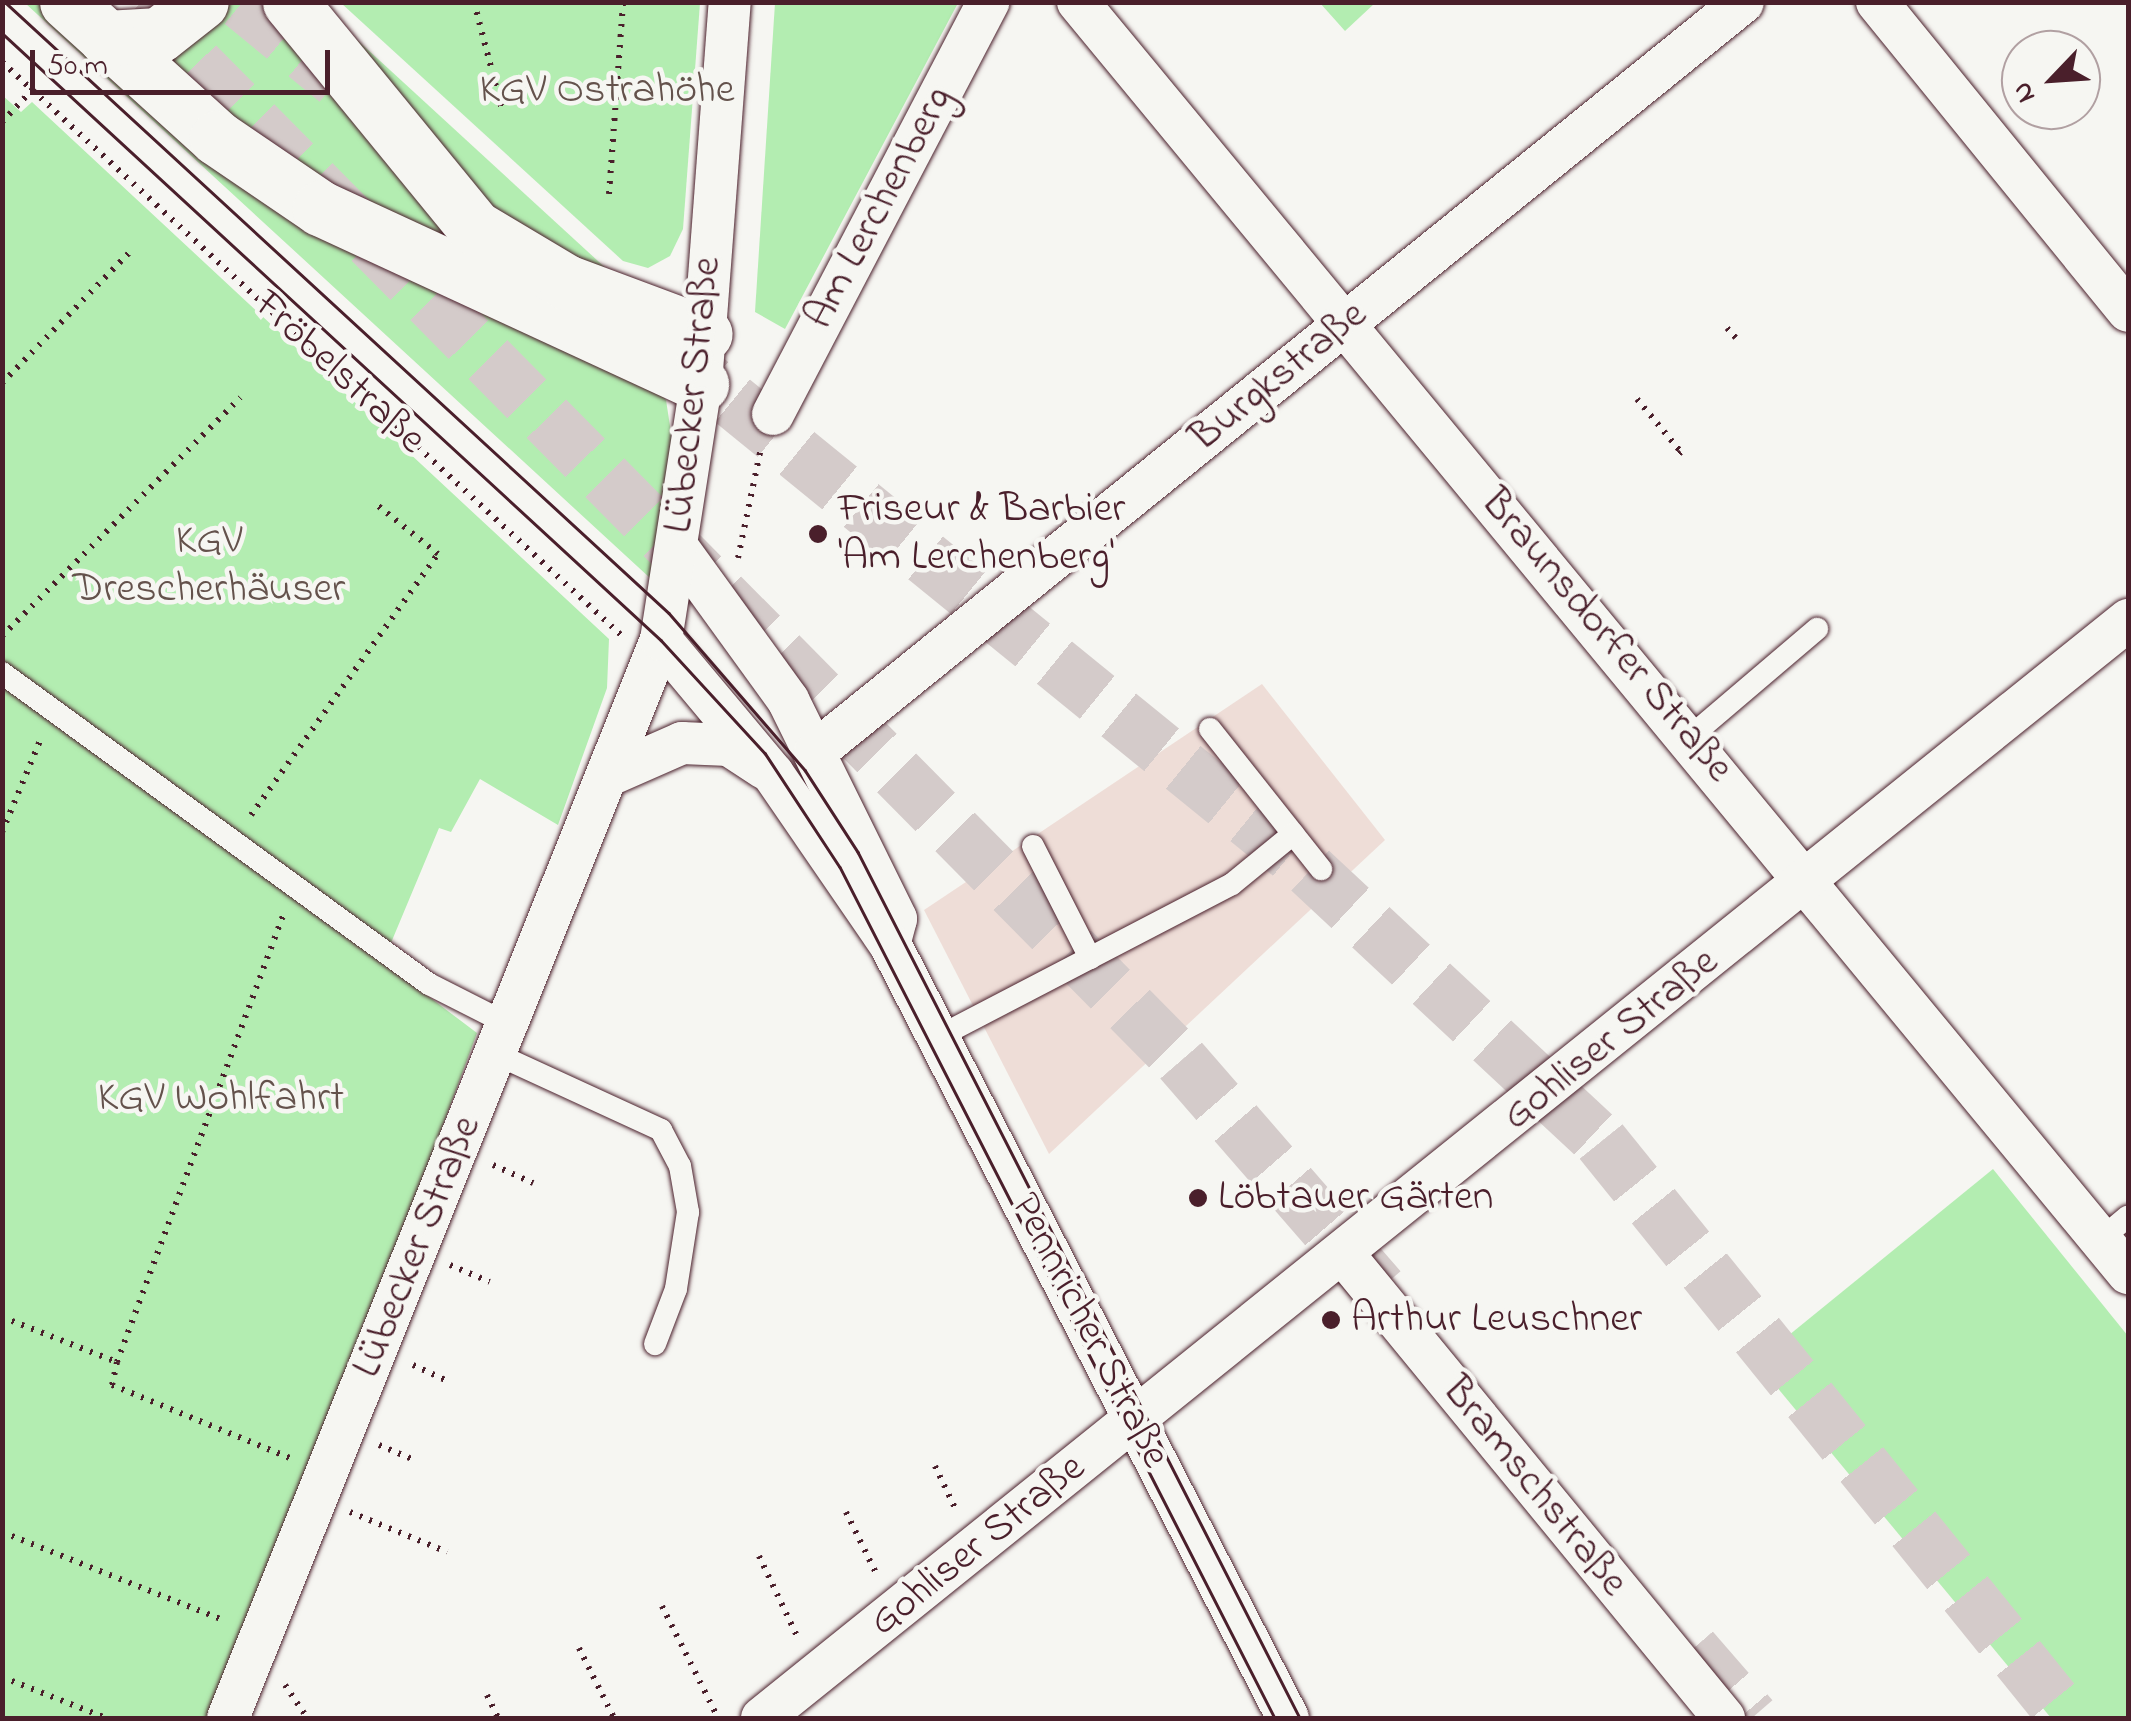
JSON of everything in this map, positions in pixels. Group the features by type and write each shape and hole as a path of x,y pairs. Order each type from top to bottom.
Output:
{"main road":[{"path":"111,12 158,34 200,2"},
{"path":"290,2 474,228 702,359"},
{"path":"111,12 217,138 320,208 702,359"}],"street":[{"name":"Lübecker Straße","path":"228,1718 661,640 678,548 702,359 730,2"},
{"name":"Am Lerchenberg","path":"772,414 988,2"},
{"name":"Braunsdorfer Straße","path":"1078,2 1810,881 2115,1227 2128,1272"},
{"name":"Burgkstraße","path":"815,752 1744,2"},
{"path":"1876,2 2128,312"},
{"name":"Pennricher Straße","path":"678,548 748,634 815,752 896,919 890,944"},
{"name":"Gohliser Straße","path":"762,1718 1810,881 2128,620"},
{"name":"Pennricher Straße","path":"661,640 773,774 890,944 1288,1718"},
{"path":"607,776 682,743 729,744 773,774"},
{"name":"Bramschstraße","path":"1344,1255 1724,1718"}],"lane":[{"path":"1690,737 1818,629"},
{"path":"2,674 502,1039 628,1109 668,1142 688,1212 676,1288 655,1344"},
{"path":"1210,728 1321,869"},
{"path":"938,1037 1232,884 1293,834"},
{"path":"1033,846 1038,876 1090,958"}],"path":[{"path":"474,2 503,114"},
{"path":"609,194 622,2"},
{"name":"Fröbelstraße","path":"2,62 612,626 622,636 616,677 640,696"},
{"path":"2,122 33,90"},
{"path":"2,382 132,250"},
{"path":"1727,328 1736,338"},
{"path":"2,636 240,398"},
{"path":"1637,398 1682,452 1674,458"},
{"path":"736,571 745,500 772,414"},
{"path":"232,840 438,554 377,505"},
{"path":"2,832 52,710"},
{"path":"294,885 112,1384 448,1552"},
{"path":"2,1317 117,1362"},
{"path":"846,1512 894,1612"},
{"path":"2,1532 262,1635"},
{"path":"758,1556 816,1676"},
{"path":"662,1606 718,1718"},
{"path":"579,1648 614,1718"},
{"path":"2,1677 106,1718"},
{"path":"487,1695 498,1718"}],"shaded area":[{"path":"1262,684 1385,840 1049,1154 924,910"}],"green space":[{"path":"25,3 49,3 174,117 651,380 666,400 674,452 650,578"},
{"path":"227,3 273,3 496,257 359,215 149,57 193,43"},
{"path":"317,3 623,284 521,245"},
{"name":"KGV Ostrahöhe","path":"341,3 700,3 683,229 670,256 648,268 623,261"},
{"path":"775,3 958,3 785,329 755,312"},
{"path":"1320,3 1375,3 1345,31"},
{"path":"2,95 21,112 32,102 609,639 607,688 558,825 480,779 451,832 439,828 388,950 424,993 477,1033 365,1337 208,1718 3,1718"},
{"path":"1993,1169 2128,1336 2128,1718 2051,1718 1756,1362"}],"tunnel":[{"path":"242,2 337,80"},
{"path":"138,5 1181,1060 1380,1289"},
{"path":"668,348 1310,870 1601,1141 2067,1718"},
{"path":"1692,1649 1752,1718"}],"tram line":[{"path":"5,2 669,613 805,770 858,852 1300,1718"},
{"path":"2,33 661,640 765,753 840,867 1275,1718"}],"place":[{"name":"Friseur & Barbier 'Am Lerchenberg'","path":"818,534"},
{"name":"Löbtauer Gärten","path":"1198,1198"},
{"name":"Arthur Leuschner","path":"1331,1320"}],"park label":[{"name":"KGV Drescherhäuser","path":"209,566"},
{"name":"KGV Wohlfahrt","path":"221,1099"}]}
